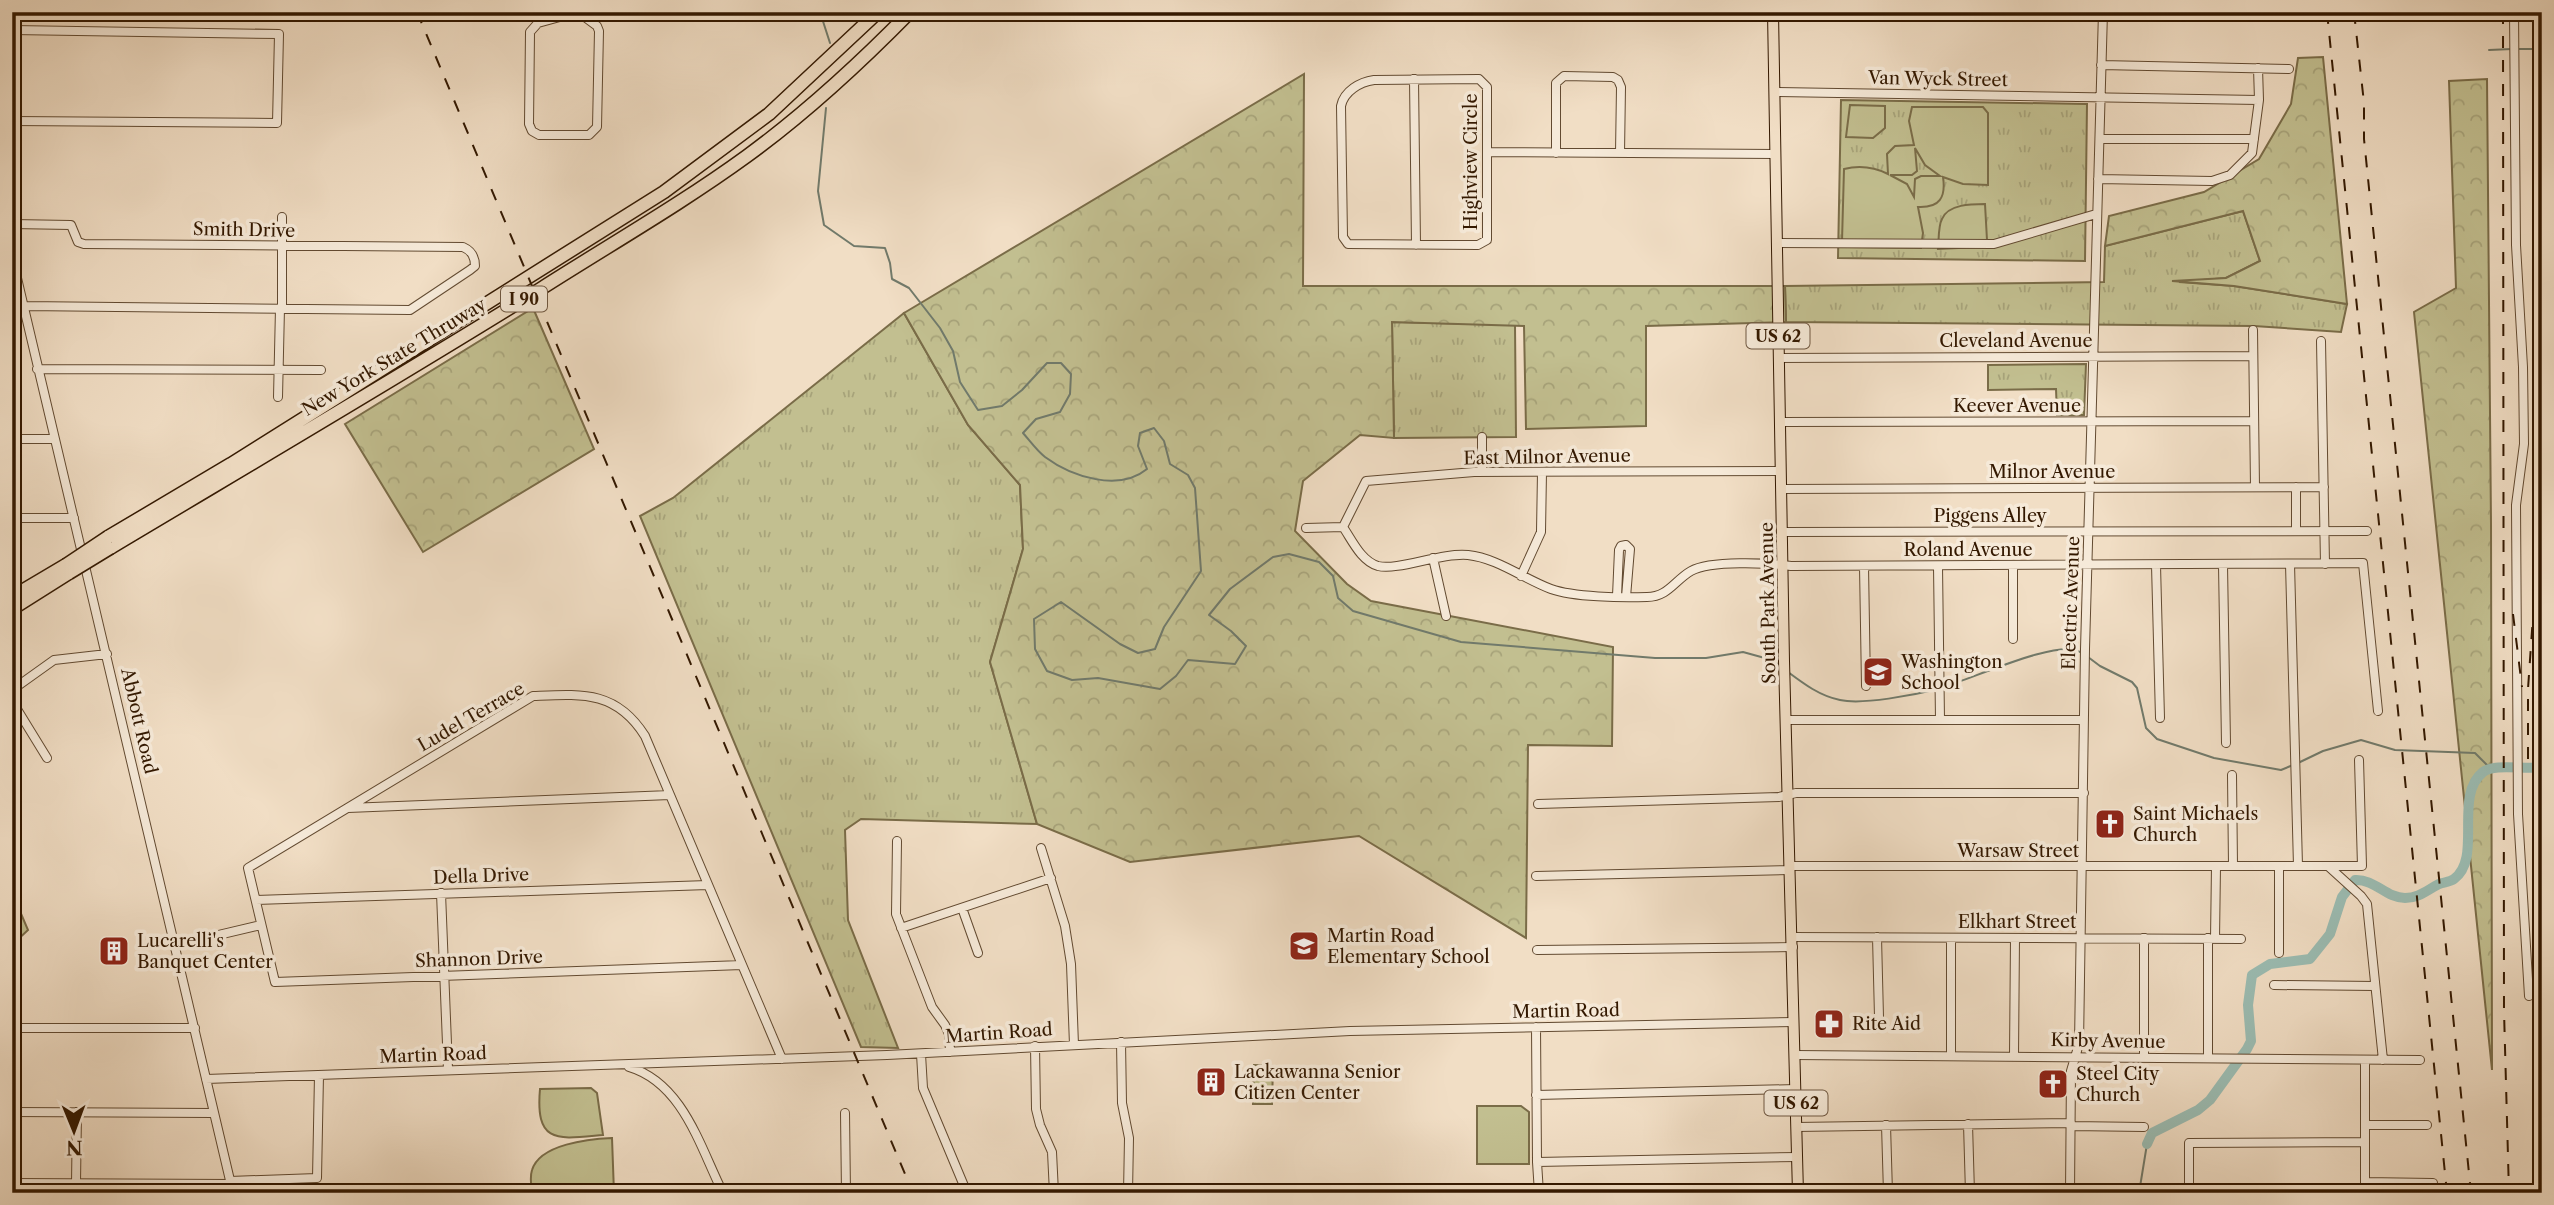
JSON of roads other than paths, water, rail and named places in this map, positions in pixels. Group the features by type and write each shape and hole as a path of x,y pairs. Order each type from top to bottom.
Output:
{"highway":[{"name":"New York State Thruway","path":"12,610 109,542 664,192 769,114 878,12"},
{"name":"New York State Thruway","path":"109,542 469,334 670,210 749,155 810,107 910,12"},
{"name":"New York State Thruway","path":"12,597 68,569"}],"main road":[{"name":"South Park Avenue","path":"1773,12 1784,661 1798,1193"}],"street":[{"path":"578,12 597,26 599,31 597,127 589,135 540,135 532,131 529,124 530,32 538,23 578,12"},
{"name":"Electric Avenue","path":"2070,1191 2071,1071 2079,1044 2085,649 2103,12"},
{"path":"2195,12 2229,12"},
{"path":"2515,12 2516,245 2524,444 2516,505 2520,849 2529,996"},
{"path":"12,30 279,34 277,123 12,121"},
{"path":"2101,65 2289,69"},
{"path":"2098,179 2212,181 2230,175 2252,153 2259,100 2258,68"},
{"path":"1556,153 1556,83 1564,76 1613,77 1618,80 1620,153"},
{"path":"1414,79 1416,246"},
{"name":"Highview Circle","path":"1483,80 1487,87 1488,152 1487,240 1478,245 1416,246 1351,246 1345,242 1341,106 1346,94 1368,81 1483,80"},
{"name":"Van Wyck Street","path":"1774,92 2259,100"},
{"path":"2100,139 2254,139"},
{"path":"1488,152 1775,154"},
{"path":"1776,243 1994,244 2096,214"},
{"path":"278,397 282,217"},
{"name":"Smith Drive","path":"12,224 71,225 78,242 84,244 463,247 472,253 475,259 475,266 410,310 281,308"},
{"name":"Abbott Road","path":"12,257 231,1186"},
{"path":"12,304 281,308"},
{"path":"2253,330 2256,487"},
{"path":"2321,341 2325,564"},
{"name":"Cleveland Avenue","path":"1779,358 2253,356"},
{"path":"37,369 321,370"},
{"name":"Keever Avenue","path":"1780,422 2254,421"},
{"path":"1482,437 1482,472"},
{"path":"12,439 54,439"},
{"name":"East Milnor Avenue","path":"1343,527 1366,481 1482,472 1781,471"},
{"path":"1521,576 1541,532 1542,472"},
{"path":"2296,487 2296,530"},
{"name":"Milnor Avenue","path":"1781,489 2324,487"},
{"path":"12,517 74,518"},
{"path":"1306,528 1343,527"},
{"name":"Roland Avenue","path":"1343,527 1364,557 1380,566 1460,555 1478,557 1567,593 1648,597 1661,594 1692,571 1708,565 2364,564 2378,711"},
{"name":"Piggens Alley","path":"1782,532 2367,531"},
{"path":"1626,545 1630,549 1621,596 1619,550 1626,545"},
{"path":"1433,558 1446,616"},
{"path":"2290,564 2298,866"},
{"path":"2156,565 2160,718"},
{"path":"2223,565 2226,743"},
{"path":"1864,566 1866,686"},
{"path":"1938,566 1940,720"},
{"path":"2012,566 2013,639"},
{"path":"12,690 54,660 107,654"},
{"name":"Ludel Terrace","path":"261,925 248,868 533,696 599,698 617,706 632,718 645,736 782,1059"},
{"path":"12,701 47,758"},
{"path":"1786,720 2084,720"},
{"name":"Warsaw Street","path":"1536,876 1790,868 2362,866 2359,760"},
{"path":"2232,775 2233,866"},
{"path":"1538,804 1788,795 2084,793"},
{"path":"347,808 670,796"},
{"path":"897,841 896,914 932,1007 945,1025 950,1052"},
{"path":"1041,848 1066,926 1071,964 1074,1045"},
{"path":"2208,1058 2216,866"},
{"path":"2278,866 2279,953"},
{"path":"2328,866 2357,891 2367,904 2383,1060"},
{"path":"901,928 1051,878"},
{"name":"Della Drive","path":"256,900 708,885"},
{"path":"441,893 448,1069"},
{"path":"962,908 978,953"},
{"path":"176,946 261,925"},
{"name":"Shannon Drive","path":"261,925 275,982 742,965"},
{"path":"1877,937 1879,1017"},
{"name":"Elkhart Street","path":"1537,950 1877,937 2241,939"},
{"path":"1951,938 1951,1056"},
{"path":"2014,1056 2015,938"},
{"path":"2144,938 2144,1057"},
{"path":"2274,985 2375,986"},
{"name":"Martin Road","path":"206,1079 921,1054 1350,1031 1794,1022"},
{"path":"1536,1027 1539,1193"},
{"path":"12,1028 195,1028"},
{"path":"1121,1042 1122,1103 1129,1138 1128,1193"},
{"path":"1035,1046 1036,1109 1052,1152 1054,1193"},
{"path":"921,1054 923,1088 967,1193"},
{"name":"Kirby Avenue","path":"1795,1055 2420,1060"},
{"path":"2365,1060 2365,1193"},
{"path":"623,1066 655,1079 676,1100 723,1193"},
{"path":"12,1183 231,1186 317,1178 319,1075"},
{"path":"1536,1095 1796,1089"},
{"path":"12,1112 214,1113"},
{"path":"76,1184 77,1112"},
{"path":"845,1113 846,1193"},
{"path":"1968,1124 1970,1193"},
{"path":"1797,1127 1968,1124 2144,1126"},
{"path":"1886,1125 1888,1193"},
{"path":"2365,1125 2427,1125"},
{"path":"2156,1189 2189,1191 2189,1143 2365,1142"},
{"path":"1537,1162 1797,1157"},
{"path":"2365,1182 2433,1182"},
{"path":"2070,1191 2126,1189"}],"waterway":[{"path":"820,12 830,43"},
{"path":"2489,50 2512,49"},
{"path":"2518,49 2542,49"},
{"path":"826,108 818,191 824,225 854,246 885,248 892,279 909,288 940,328 953,351 960,382 978,410 1002,406 1022,390 1047,363 1061,363 1071,374 1070,394 1060,412 1036,419 1023,433 1042,455 1082,476 1110,481 1123,480 1147,469 1138,446 1140,433 1154,428 1164,441 1170,464 1188,475 1195,488 1201,571 1164,627 1155,649 1138,653 1120,644 1061,602 1034,619 1035,649 1047,671 1072,680 1098,678 1160,689 1176,676 1188,660 1235,664 1246,646 1209,615 1230,589 1273,557 1289,554 1319,562 1333,576 1338,598 1353,611 1461,642 1655,658 1706,658 1743,652 1772,660 1780,666"},
{"path":"1943,687 2034,655 2069,649 2080,652"},
{"path":"2088,657 2132,682 2137,688 2146,728 2157,739 2214,758 2281,770 2293,765"},
{"path":"1788,672 1819,693 1840,700 1889,699 1938,689"},
{"path":"2298,763 2323,751 2361,740 2395,750 2475,753 2491,769"},
{"path":"2147,1144 2152,1133 2198,1110 2210,1100 2247,1049 2251,1041 2248,1005 2252,975 2270,964 2310,959 2330,934 2342,897 2355,880 2369,882 2398,897 2410,898 2454,879 2467,857 2468,811 2474,783 2488,769 2542,767"},
{"path":"2139,1193 2147,1144"}],"railway":[{"path":"417,12 913,1193"},
{"path":"2327,12 2447,1193"},
{"path":"2354,12 2364,103 2364,139 2471,1193"},
{"path":"2503,12 2504,1011 2509,1193"},
{"path":"2528,759 2528,689 2538,543 2542,522"},
{"path":"2513,614 2522,687"},
{"path":"2534,717 2542,679"}],"place":[{"name":"Washington School","path":"1878,672"},
{"name":"Saint Michaels Church","path":"2110,824"},
{"name":"Martin Road Elementary School","path":"1304,946"},
{"name":"Lucarelli's Banquet Center","path":"114,951"},
{"name":"Rite Aid","path":"1829,1024"},
{"name":"Lackawanna Senior Citizen Center","path":"1211,1082"},
{"name":"Steel City Church","path":"2053,1084"}]}
